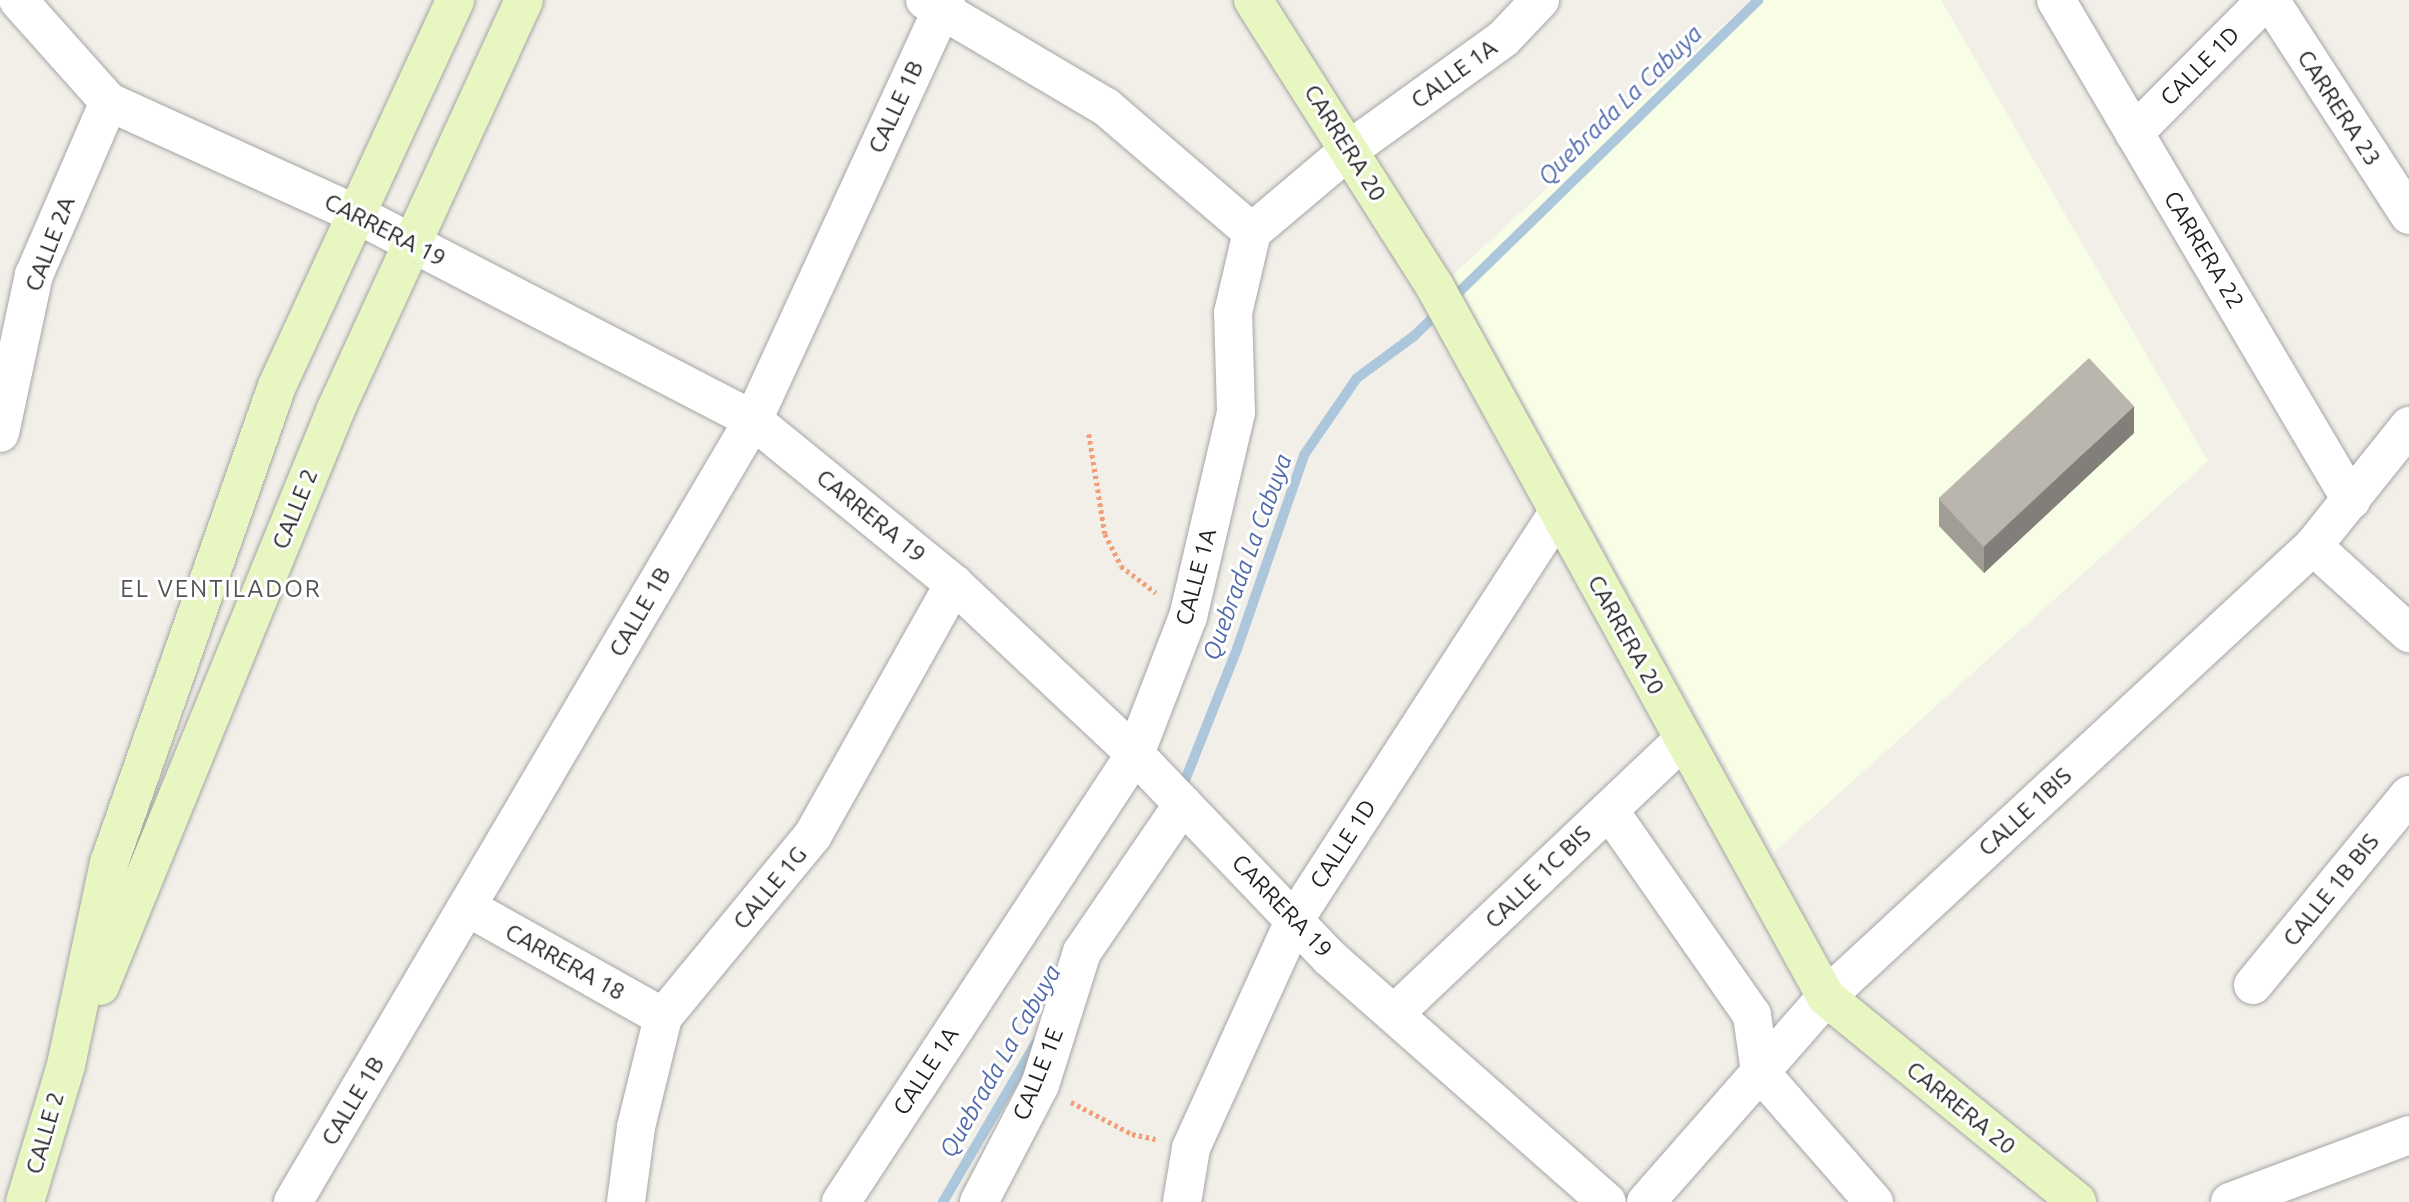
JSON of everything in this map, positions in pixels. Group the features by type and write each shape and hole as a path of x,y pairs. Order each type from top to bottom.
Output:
{"street":[{"name":"CARRERA 19","path":"18,0 109,102 354,213 752,420 954,584 1168,789 1330,958 1608,1202"},
{"name":"CALLE 2","path":"25,1202 66,1065 109,863 277,386 354,213 455,0"},
{"name":"CALLE 2","path":"66,1065 409,241 524,0"},
{"name":"CARRERA 20","path":"1253,0 1434,285 1826,997 2077,1202"},
{"name":"CALLE 1A","path":"841,1202 1168,789 1188,617 1236,412 1233,313 1252,232 1349,150 1503,39 1539,0"},
{"name":"CARRERA 22","path":"2056,0 2351,500"},
{"name":"CALLE 1D","path":"2134,133 2268,0"},
{"name":"CARRERA 23","path":"2268,0 2409,215"},
{"path":"938,2 1106,107 1252,232"},
{"name":"CALLE 1B","path":"293,1202 752,420 938,2"},
{"name":"CALLE 2A","path":"0,433 34,275 109,102"},
{"name":"CALLE 1BIS","path":"1646,1202 1826,997 2313,546 2409,426"},
{"name":"CALLE 1D","path":"1182,1202 1191,1148 1295,919 1559,512"},
{"path":"2313,546 2409,633"},
{"name":"CALLE 1G","path":"626,1202 636,1127 663,1017 813,835 954,584"},
{"name":"CALLE 1C BIS","path":"1394,1014 1683,740"},
{"name":"CALLE 1E","path":"979,1202 1045,1069 1082,952 1168,789"},
{"name":"CALLE 1B BIS","path":"2253,985 2409,795"},
{"path":"1609,810 1752,1015 1760,1072 1871,1201"},
{"name":"CARRERA 18","path":"467,907 663,1017"},
{"path":"2230,1202 2409,1135"}],"path":[{"path":"1088,434 1105,534 1121,566 1188,617"},
{"path":"1045,1069 1132,1134 1191,1148"}],"shaded area":[{"path":"1751,0 1941,0 2208,461 1774,852 1453,275"}],"building":[{"path":"2089,358 2134,406 1983,547 1938,498"}],"waterway":[{"name":"Quebrada La Cabuya","path":"1180,793 1237,649 1304,455 1357,378 1414,336 1758,0"},
{"name":"Quebrada La Cabuya","path":"943,1202 1036,1043"}],"district":[{"name":"EL VENTILADOR","path":"221,589"}]}
